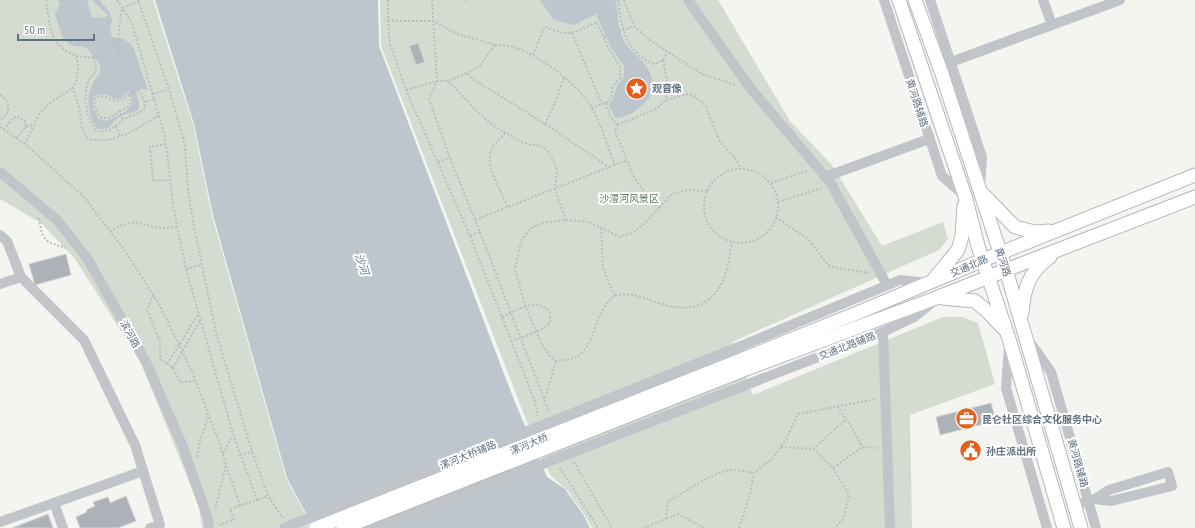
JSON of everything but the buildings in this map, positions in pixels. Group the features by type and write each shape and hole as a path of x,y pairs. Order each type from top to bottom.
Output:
{"main road":[{"name":"黄河路","path":"899,0 964,196 988,277 1008,337 1064,528"},
{"name":"黄河路","path":"916,0 941,71 1006,270 1081,528"},
{"name":"交通北路","path":"743,358 1195,175"},
{"path":"980,191 1015,227 1035,232 1056,231"},
{"path":"930,283 958,250 962,236 964,196"},
{"name":"交通北路","path":"743,358 936,298 1195,197"},
{"path":"1022,323 1024,295 1031,276 1043,262 1060,249"},
{"path":"936,298 975,301 988,312 1008,337"},
{"name":"漯河大桥","path":"316,528 743,358"},
{"name":"漯河大桥","path":"343,528 743,358"}],"street":[{"path":"688,0 751,89 828,181 887,285"},
{"name":"黄河路辅路","path":"884,0 942,176 964,196"},
{"path":"930,0 982,157 980,191"},
{"path":"1043,0 1052,25"},
{"path":"951,62 1120,0"},
{"path":"828,181 929,139"},
{"name":"滨河路","path":"0,172 57,220 87,258 146,362 183,447 208,519 214,527"},
{"path":"0,235 7,241 21,277 84,340 135,445 160,524 150,528"},
{"path":"0,284 21,277"},
{"path":"743,358 887,285 900,280 930,283"},
{"name":"交通北路辅路","path":"378,528 883,332 914,317 936,298"},
{"path":"883,332 890,528"},
{"name":"黄河路辅路","path":"1025,336 1051,372 1092,500 1096,528"},
{"path":"1008,337 1006,388 1047,528"},
{"name":"漯河大桥辅路","path":"285,524 743,358"},
{"path":"0,522 143,471"},
{"path":"1074,505 1092,500 1109,490 1168,472 1172,486 1111,501 1092,500"},
{"path":"54,503 63,528"}],"path":[{"path":"46,0 50,23 56,40 67,52 77,56 93,57 103,53 118,39"},
{"path":"117,0 132,24 159,115 166,144 170,180 186,269 234,437 257,500"},
{"path":"122,8 138,0 169,89 186,145 188,191 216,333 252,451 268,496 285,524"},
{"path":"388,0 390,44 406,90 470,236 534,399 538,417"},
{"path":"432,0 437,81 429,100 450,158 551,417"},
{"path":"618,0 623,30 630,46 646,61 655,64 663,60"},
{"path":"624,0 634,26 651,41 702,74 751,89"},
{"path":"93,57 96,65 96,71 87,85 85,106 95,130 102,132 109,130 123,120 140,113 145,108 145,102 124,73 121,63 118,39 122,8"},
{"path":"388,20 433,21 455,33 495,45 512,47 532,55 548,65 564,77 587,100 615,165"},
{"path":"532,55 545,26 559,33 572,33 597,22 620,67 620,78 613,86 611,98 606,103 591,108"},
{"path":"604,37 634,26"},
{"path":"572,33 602,104"},
{"path":"406,90 437,81 448,81 467,73 480,66 495,45"},
{"path":"666,100 666,82 663,60 667,52"},
{"path":"25,144 39,114 50,103 73,88 76,81 78,68 77,56"},
{"path":"467,73 473,79 545,124 609,167"},
{"path":"545,124 556,101 564,77"},
{"path":"448,81 491,124 526,144 536,145 546,149 554,159 557,171 556,189 566,220"},
{"path":"73,88 79,108 82,129 87,138 99,140 120,137 159,115"},
{"path":"130,94 131,102 128,107 108,118 102,118 97,114 94,105 95,99 99,96 104,96 115,101 121,100 136,88"},
{"path":"152,94 169,89"},
{"path":"617,124 656,109 666,100 688,94 695,97 705,105 720,142 736,159 741,169"},
{"path":"0,95 6,99 9,108 6,116 0,120"},
{"path":"145,102 154,99"},
{"path":"606,103 608,112 613,121 617,124"},
{"path":"79,108 85,106"},
{"path":"120,111 123,120"},
{"path":"4,130 11,120 17,116 25,122 26,127"},
{"path":"617,124 615,132 633,175 649,200 659,208"},
{"path":"16,138 26,127 33,125"},
{"path":"116,126 120,137"},
{"path":"0,127 25,144 84,197 125,251 153,294 196,381 240,506"},
{"path":"505,133 498,140 490,154 495,177 508,207"},
{"path":"166,144 150,146 153,180 170,180"},
{"path":"438,162 450,158"},
{"path":"475,220 627,160"},
{"path":"771,183 817,168"},
{"path":"741,169 753,171 771,183 776,193 778,202 776,217 772,227 764,235 754,241 743,243 732,242 722,238 714,232 707,223 704,212 704,201 707,191 713,182 721,175 731,170 741,169"},
{"path":"778,202 828,181"},
{"path":"707,191 687,190 672,194 646,222 634,232 620,237 589,222 566,220 543,223 531,228 521,241 516,270 526,307 536,331 549,355 556,361 575,358 589,344 595,325 607,304 616,296 625,294 639,296 670,306 688,308 703,304 713,296 720,286 727,270 732,242"},
{"path":"37,203 41,233 48,243 83,252"},
{"path":"776,217 809,240 828,265 837,268 882,275"},
{"path":"110,232 122,225 134,222 159,228 178,227"},
{"path":"601,228 603,268 608,283 616,296"},
{"path":"470,236 480,232"},
{"path":"186,269 202,265"},
{"path":"153,294 147,310 160,341 160,359 173,368 180,382 196,381"},
{"path":"502,317 535,304 542,305 550,313 550,320 548,324 536,331 511,341"},
{"path":"167,364 199,313"},
{"path":"173,368 201,319"},
{"path":"544,399 556,361"},
{"path":"739,528 749,498 754,473 772,459 781,447 798,414 885,397"},
{"path":"837,406 856,432 862,447"},
{"path":"193,475 200,441 209,416"},
{"path":"813,449 846,420"},
{"path":"223,455 229,442 234,437"},
{"path":"781,447 813,449 833,468 849,495 844,518 835,528"},
{"path":"833,468 862,447 887,449"},
{"path":"240,455 252,451"},
{"path":"572,458 612,528"},
{"path":"214,514 226,465"},
{"path":"559,465 598,528"},
{"path":"666,519 668,502 714,474 734,470 754,473"},
{"path":"214,527 234,520 230,509 268,496"},
{"path":"644,528 678,514 704,528"}],"green space":[{"path":"0,0 153,0 193,124 212,216 286,478 313,528 202,528 199,506 140,361 75,259 41,223 0,199"},
{"name":"沙澧河风景区","path":"380,0 718,0 790,121 832,165 882,246 943,222 948,239 939,250 732,342 753,395 943,317 962,317 978,323 995,384 910,415 912,528 592,528 568,491 551,476 537,448 381,46"}],"water":[{"path":"58,0 87,0 92,18 106,17 108,15 92,0 99,0 109,11 112,20 110,29 112,37 123,39 130,43 134,49 148,90 140,89 136,91 139,109 120,116 106,129 96,128 89,110 89,93 99,73 100,64 87,48 70,45 63,38 55,15 60,3","holes":["129,91 132,97 132,102 127,110 107,121 99,119 93,108 93,98 102,94 115,99 121,98"]},
{"name":"沙河","path":"155,0 378,0 379,46 514,400 547,477 565,489 584,516 590,528 314,528 287,478 213,215 194,124"},
{"path":"540,0 615,0 623,39 629,48 639,57 652,77 653,89 651,94 639,108 623,117 615,118 609,105 613,99 617,86 624,77 624,66 611,47 596,14 574,25 554,20"}],"place":[{"name":"观音像","path":"637,88"},
{"name":"昆仑社区综合文化服务中心","path":"966,419"},
{"name":"孙庄派出所","path":"971,451"}]}
